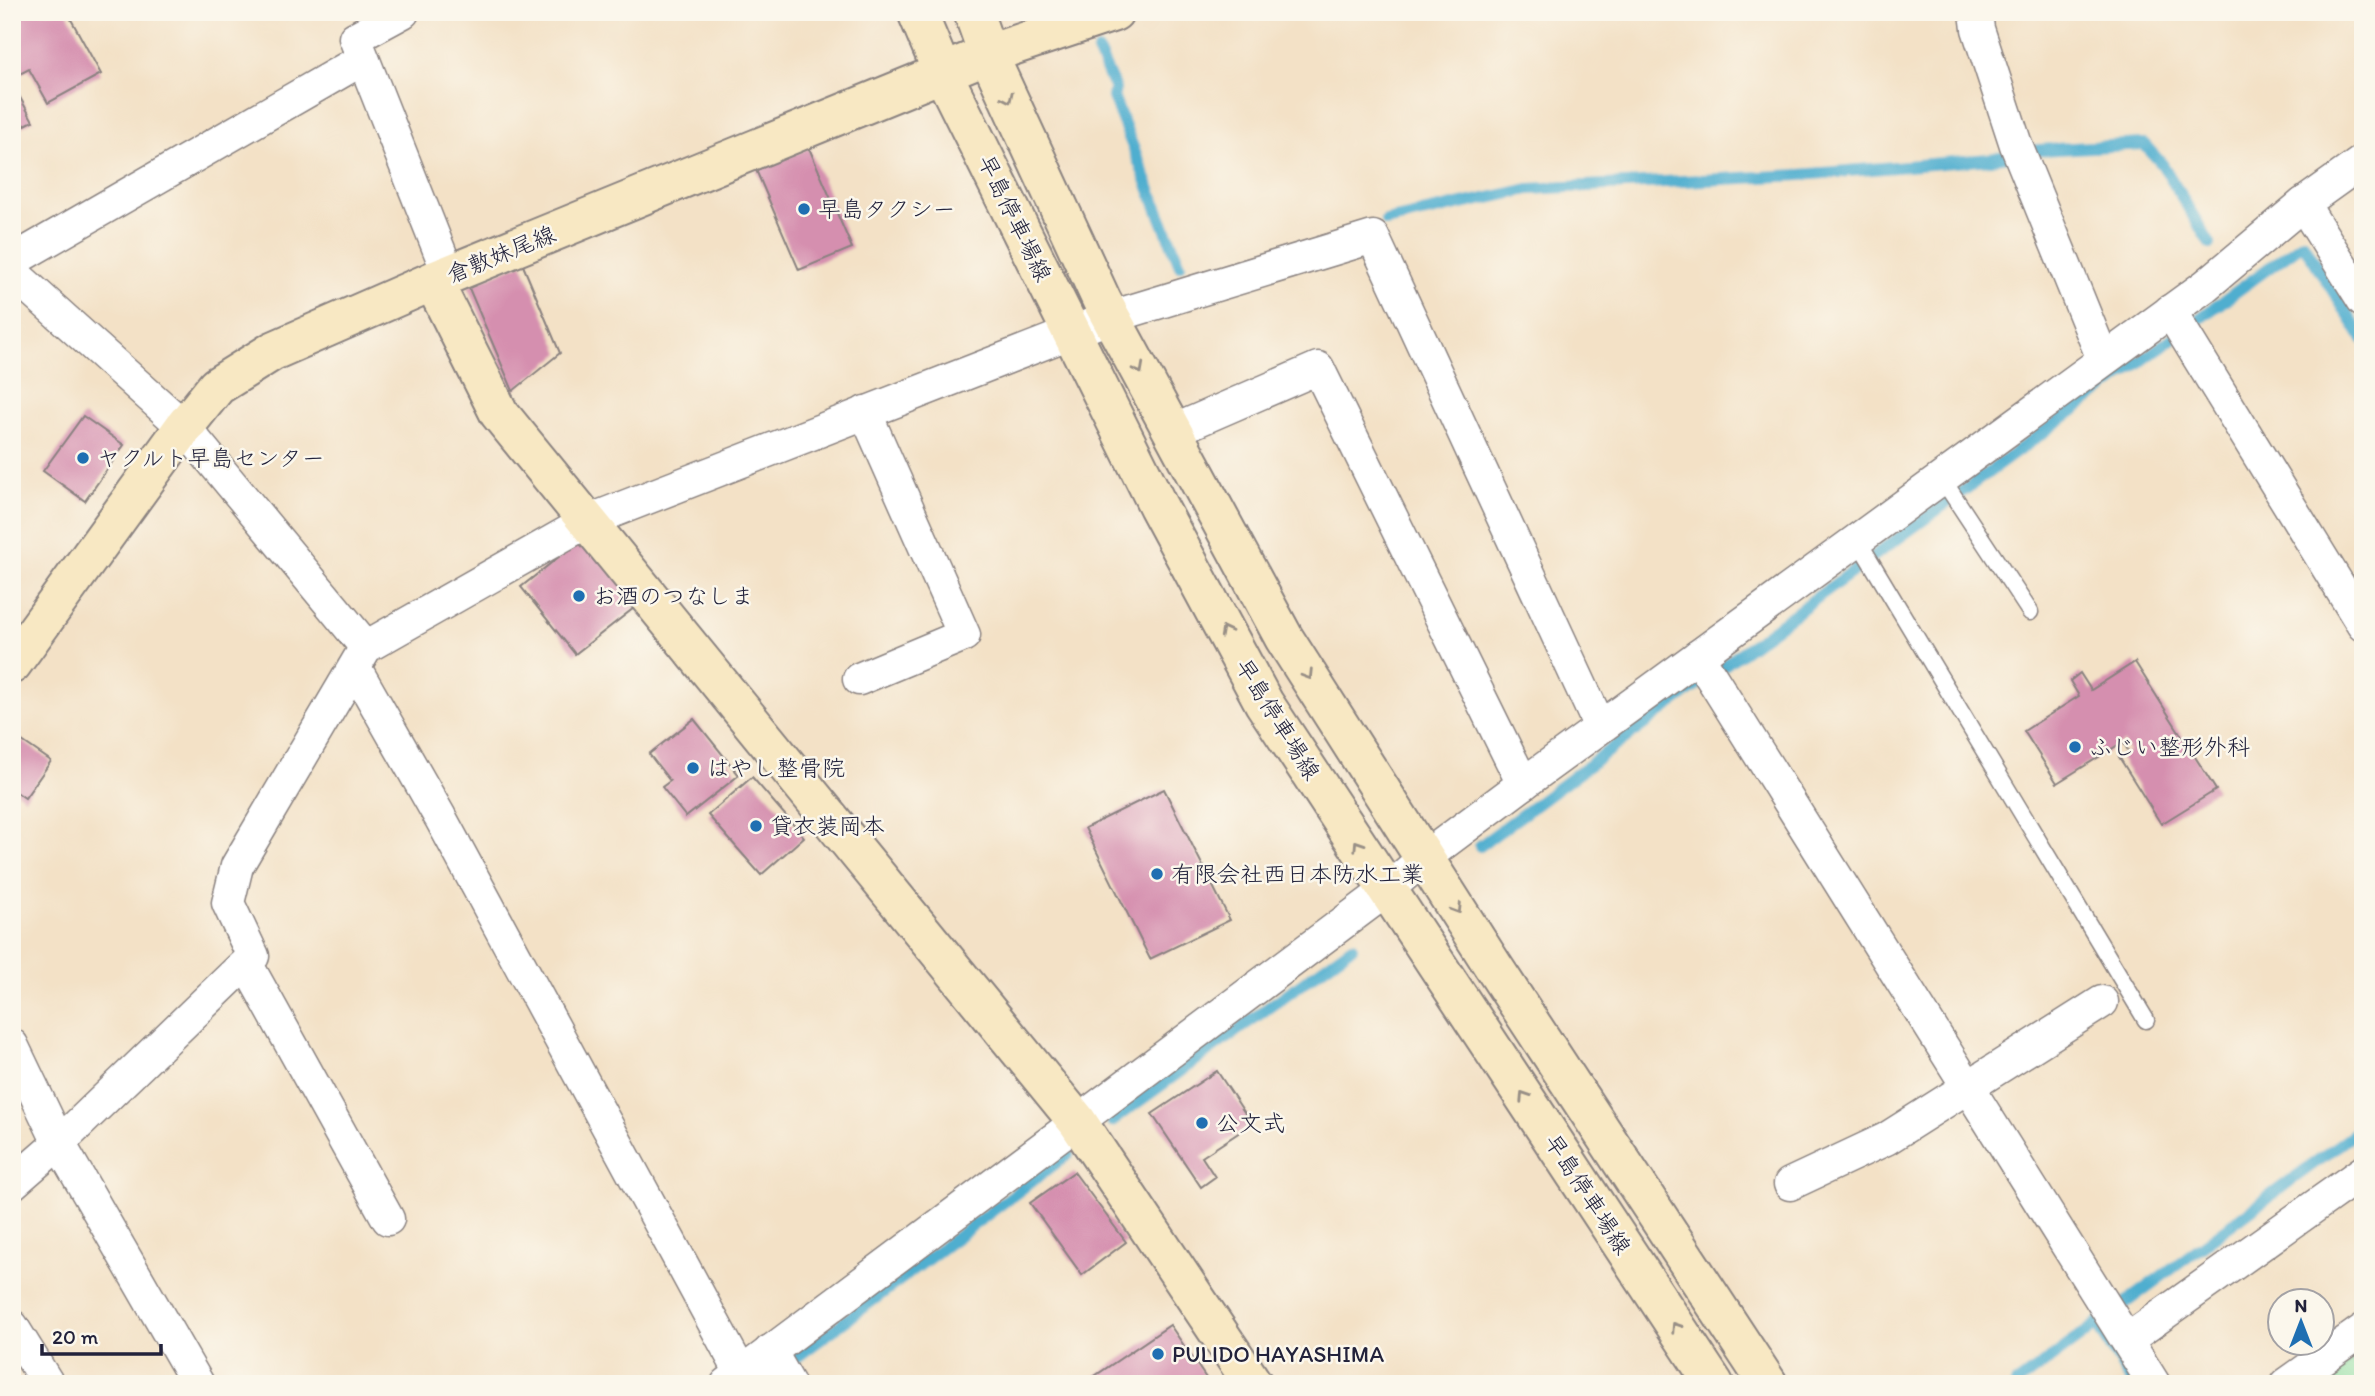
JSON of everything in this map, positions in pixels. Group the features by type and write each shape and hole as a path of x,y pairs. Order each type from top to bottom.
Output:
{"main road":[{"name":"早島停車場線","path":"917,12 943,74 1158,506 1264,703 1714,1384"},
{"name":"早島停車場線","path":"973,12 988,54 1111,317 1284,638 1508,989 1768,1384"},
{"name":"倉敷妹尾線","path":"12,664 184,427 217,386 273,351 441,278 988,54 1114,12"},
{"path":"441,278 499,413 1077,1121 1253,1384"}],"street":[{"path":"12,261 353,36 402,12"},
{"path":"1976,12 1978,29 2020,153 2103,359"},
{"path":"353,36 441,278"},
{"path":"12,272 184,427 361,658 447,829 734,1378 780,1369 1077,1121 1600,727 1707,670 1859,542 2205,286 2303,204 2363,161"},
{"path":"2303,204 2363,300"},
{"path":"12,1184 59,1143 253,956 228,902 237,866 361,658 588,521 1111,317 1373,237 1600,727"},
{"path":"2170,311 2363,625"},
{"path":"1172,431 1318,368 1523,784"},
{"path":"859,679 964,635 865,412"},
{"path":"1707,670 2154,1384"},
{"path":"246,963 388,1220"},
{"path":"1790,1184 1886,1139 2102,1002"},
{"path":"12,1045 59,1143 198,1384"},
{"path":"2116,1322 2363,1172"},
{"path":"12,1326 48,1384"},
{"path":"2287,1384 2363,1330"}],"lane":[{"path":"1943,480 2031,612"},
{"path":"1859,542 2146,1020"}],"green space":[{"path":"2363,1353 2363,1384 2320,1384"}],"building":[{"path":"12,12 67,12 101,74 48,103 29,69 12,78 12,53 17,51 12,43"},
{"path":"12,83 33,121 12,132"},
{"path":"809,148 852,248 799,270 756,170"},
{"path":"522,263 560,353 513,391 468,286"},
{"path":"83,416 124,445 85,501 43,471"},
{"path":"584,537 639,604 575,654 521,587"},
{"name":"ふじい整形外科","path":"2135,662 2216,790 2161,824 2119,757 2129,752 2123,742 2057,783 2024,731 2079,696 2070,681 2080,673 2091,690"},
{"path":"694,719 739,775 686,817 662,787 670,781 649,754"},
{"path":"12,734 51,761 25,798 12,789"},
{"path":"752,777 804,837 761,875 708,815"},
{"path":"1164,789 1230,920 1150,959 1085,828"},
{"path":"1217,1071 1252,1124 1202,1157 1215,1177 1201,1187 1152,1114"},
{"path":"1074,1172 1126,1242 1082,1275 1030,1203"},
{"name":"PULIDO HAYASHIMA","path":"1170,1325 1210,1384 1083,1384"}],"waterway":[{"path":"1098,51 1115,89 1113,97 1180,265"},
{"path":"1386,221 1529,189 1800,175 1990,159 2039,150 2144,144 2162,164 2210,244"},
{"path":"1480,846 2303,243 2363,339"},
{"path":"1112,1121 1352,947"},
{"path":"2016,1384 2363,1127"},
{"path":"761,1384 1068,1154"},
{"path":"2097,1324 2133,1384"}],"place":[{"name":"早島タクシー","path":"804,209"},
{"name":"ヤクルト早島センター","path":"83,458"},
{"name":"お酒のつなしま","path":"579,596"},
{"name":"ふじい整形外科","path":"2075,747"},
{"name":"はやし整骨院","path":"693,768"},
{"name":"貸衣装岡本","path":"756,826"},
{"name":"有限会社西日本防水工業","path":"1157,874"},
{"name":"公文式","path":"1202,1123"},
{"name":"PULIDO HAYASHIMA","path":"1158,1354"}]}
